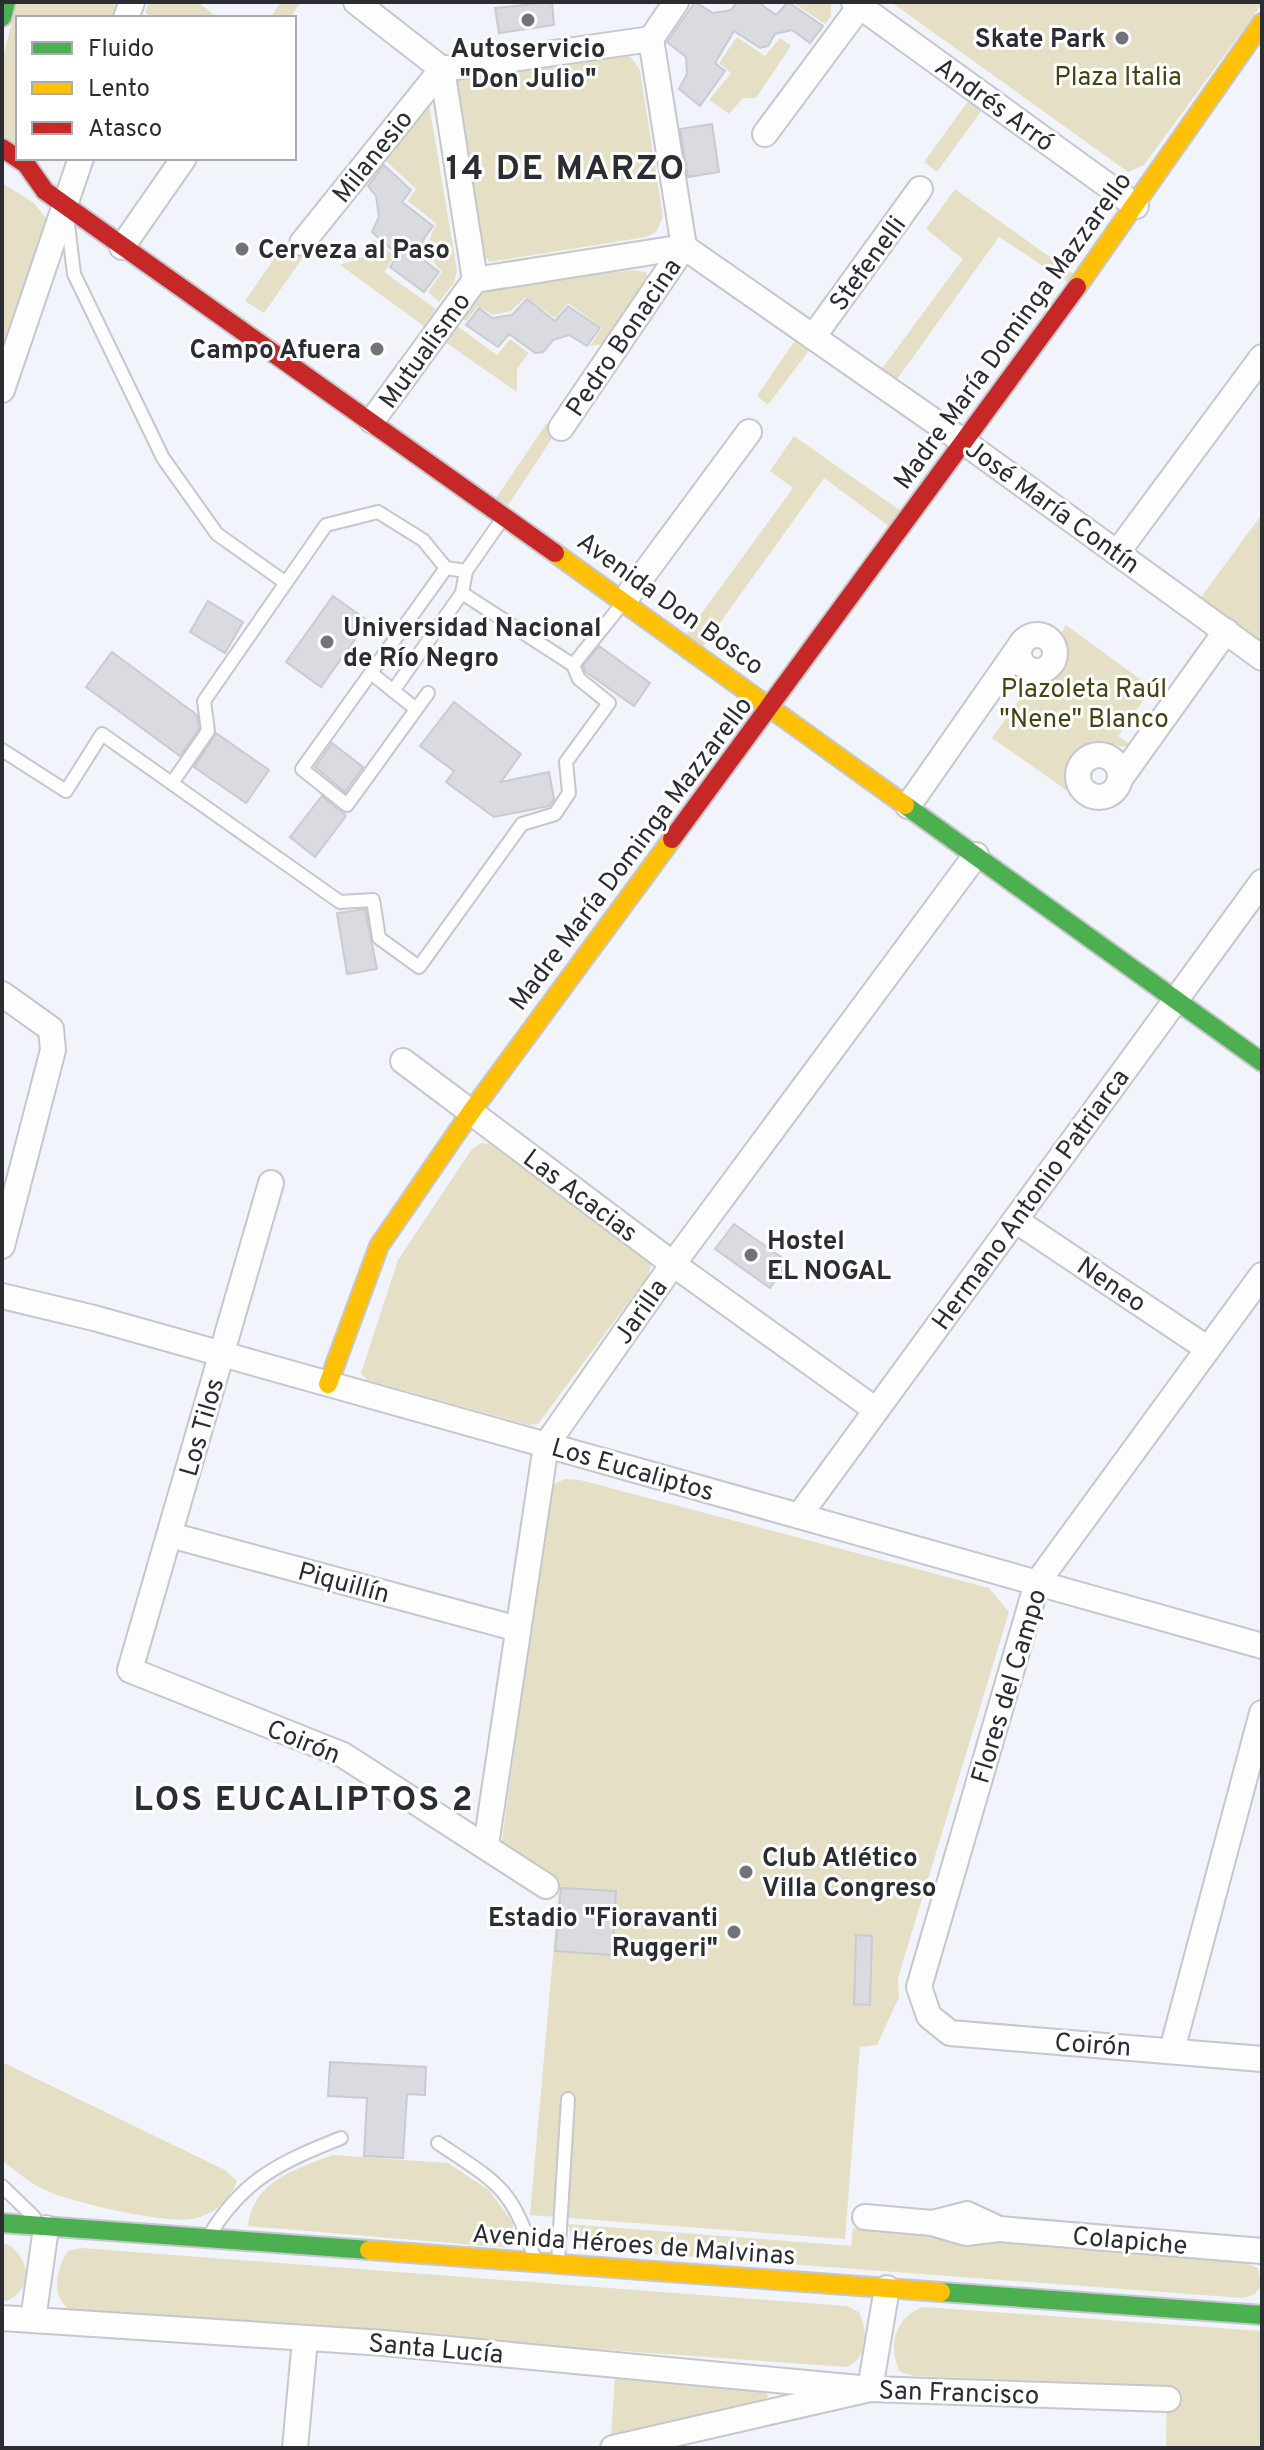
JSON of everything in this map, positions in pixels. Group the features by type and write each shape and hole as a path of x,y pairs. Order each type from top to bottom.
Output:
{"main road":[{"path":"2,17 6,2"},
{"name":"Madre María Dominga Mazzarello","path":"328,1384 379,1246 471,1112 1136,206 1262,23"},
{"name":"Avenida Don Bosco","path":"20,160 45,191 122,247 624,601 1262,1062"},
{"name":"Avenida Don Bosco","path":"2,171 26,188 45,191"},
{"name":"Avenida Héroes de Malvinas","path":"2,2223 1262,2315"}],"street":[{"path":"356,2 442,69 475,280 684,247 651,39 676,2"},
{"path":"765,134 857,4"},
{"name":"Andrés Arró","path":"857,4 1136,206"},
{"path":"442,69 651,39"},
{"name":"Milanesio","path":"302,243 442,69"},
{"path":"2,390 80,160"},
{"path":"122,247 183,160"},
{"name":"Stefenelli","path":"813,337 920,189"},
{"name":"José María Contín","path":"684,247 964,442 1262,658"},
{"name":"Pedro Bonacina","path":"561,428 684,247"},
{"name":"Mutualismo","path":"372,421 475,280"},
{"path":"1117,553 1262,357"},
{"path":"624,601 749,432"},
{"path":"1120,779 1226,631"},
{"path":"908,806 1022,643"},
{"name":"Jarilla","path":"486,1845 546,1445 673,1264 976,855"},
{"name":"Hermano Antonio Patriarca","path":"799,1516 1262,882"},
{"path":"2,994 51,1029 53,1050 2,1246"},
{"name":"Las Acacias","path":"403,1061 673,1264 876,1410"},
{"name":"Los Tilos","path":"130,1670 271,1183"},
{"name":"Neneo","path":"1015,1220 1208,1349"},
{"name":"Flores del Campo","path":"929,2016 919,1987 1037,1583 1262,1275"},
{"name":"Los Eucaliptos","path":"2,1296 222,1354 1262,1646"},
{"name":"Piquillín","path":"170,1535 518,1629"},
{"name":"Coirón","path":"130,1670 343,1755 546,1886"},
{"path":"1172,2050 1262,1713"},
{"name":"Coirón","path":"929,2016 950,2033 1262,2059"},
{"name":"Colapiche","path":"865,2217 932,2223 967,2214 999,2229 1262,2251"},
{"path":"33,2320 46,2228"},
{"path":"870,2389 887,2288"},
{"name":"Santa Lucía","path":"2,2318 384,2343 870,2389"},
{"path":"295,2448 305,2339"},
{"name":"San Francisco","path":"613,2448 870,2389 1168,2399"}],"lane":[{"path":"66,206 74,274 163,458 217,534 286,583"},
{"path":"172,783 208,731 204,701 326,525 378,512 423,540 446,568 466,571"},
{"path":"393,691 462,593 466,571 504,516"},
{"path":"428,693 347,805 302,769 446,568"},
{"path":"2,750 66,791 102,734 340,902 373,900 379,938 419,967 522,824 555,814 569,793 566,762 609,703 579,679 573,665 462,593"},
{"path":"573,665 624,601"},
{"path":"371,673 416,709"},
{"path":"558,2264 568,2099"},
{"path":"207,2239 225,2209 246,2186 289,2159 341,2138"},
{"path":"438,2143 499,2184 521,2216 536,2263"},
{"path":"2,2186 46,2228"}],"green space":[{"path":"17,2 118,2 114,16 16,16 16,146 2,135 2,61"},
{"path":"149,2 198,2 213,14 150,16 145,12"},
{"path":"281,2 301,2 291,16 271,16"},
{"path":"792,2 831,2 831,17 825,24"},
{"name":"Plaza Italia","path":"891,2 1262,4 1144,165 1128,172"},
{"path":"737,37 765,56 780,38 791,46 756,98 743,98 729,114 709,100 731,73 719,63"},
{"path":"629,55 640,70 663,217 656,232 646,237 490,262 479,250 454,83 459,77"},
{"path":"974,93 987,103 937,172 924,162"},
{"path":"425,102 429,104 457,270 454,283 439,302 428,292 442,272 433,261 429,249 437,224 408,201 416,189 380,155"},
{"path":"2,183 34,203 47,220 2,352"},
{"path":"955,189 1075,275 1069,283 999,237 893,385 878,374 963,259 926,229"},
{"path":"373,239 395,256 384,272 436,309 424,326 340,265 362,257"},
{"path":"285,243 304,256 264,313 245,301"},
{"path":"634,270 646,272 648,278 604,344 590,346 602,328 568,303 555,318 526,297 511,311 493,315 478,306 466,321 458,315 471,296 485,288"},
{"path":"456,325 497,355 510,339 529,353 517,369 517,392 445,342"},
{"path":"800,333 814,344 768,405 757,396"},
{"path":"546,424 557,431 508,505 496,498"},
{"path":"794,436 905,514 894,530 824,478 702,648 685,636 793,488 770,471"},
{"path":"1262,514 1262,647 1199,600"},
{"name":"Plazoleta Raúl \"Nene\" Blanco","path":"1066,625 1152,688 1118,736 1133,746 1098,749 1084,755 1073,769 1076,788 1072,794 992,738 1027,689 1010,677 1040,675 1052,669 1060,655 1057,640"},
{"path":"481,1143 492,1144 646,1256 651,1266 648,1276 538,1424 529,1425 367,1380 361,1373 398,1260 472,1149"},
{"name":"Club Atlético Villa Congreso","path":"565,1479 580,1480 989,1588 1009,1612 898,1978 899,1997 877,2045 860,2047 845,2239 530,2215 559,1888 501,1848 549,1494 554,1484"},
{"path":"2,2062 225,2170 237,2181 234,2188 214,2210 200,2217 179,2220 137,2215 89,2204 37,2186 2,2160"},
{"path":"333,2155 448,2163 489,2190 513,2223 511,2248 248,2226 251,2211 267,2188 305,2165"},
{"path":"568,2224 851,2246 853,2228 1247,2263 1258,2268 1262,2286 1254,2295 1242,2298 574,2248"},
{"path":"2,2242 19,2255 26,2273 20,2291 2,2302"},
{"path":"82,2248 847,2306 859,2312 865,2343 859,2357 847,2367 73,2312 61,2300 58,2275 68,2251"},
{"path":"923,2307 1262,2331 1262,2448 1166,2448 1167,2386 914,2376 900,2372 894,2352 896,2334 906,2318"},
{"path":"615,2376 764,2390 768,2396 765,2402 611,2436"}],"building":[{"path":"552,2 554,25 499,33 495,8"},
{"path":"695,2 713,13 731,10 737,2 758,2 776,15 788,2 823,26 810,43 792,30 775,34 768,46 760,48 734,31 715,63 725,71 700,106 679,89 687,74 686,57 667,42"},
{"path":"712,124 719,172 688,177 680,129"},
{"path":"384,165 411,190 402,202 433,226 422,242 427,251 425,261 439,272 424,292 390,267 398,255 372,232 379,217 376,196 368,186"},
{"path":"527,299 555,321 568,306 600,328 587,346 569,335 553,340 543,352 535,353 509,334 498,347 466,325 479,308 492,318 512,315"},
{"name":"Universidad Nacional de Río Negro","path":"333,596 368,621 321,687 286,662"},
{"path":"208,601 243,622 225,653 190,632"},
{"path":"599,646 650,683 634,706 586,672 583,666"},
{"path":"112,652 197,715 199,729 180,756 86,687"},
{"path":"454,702 521,754 501,782 549,772 554,799 549,806 494,817 446,782 454,771 420,746"},
{"path":"216,733 269,770 246,803 194,767"},
{"path":"332,743 363,767 345,792 315,767"},
{"path":"322,796 346,816 315,857 290,837"},
{"path":"365,909 377,969 347,974 337,913"},
{"name":"Hostel EL NOGAL","path":"734,1224 788,1262 770,1288 715,1249"},
{"path":"561,1888 616,1891 612,1955 555,1951"},
{"path":"856,1935 872,1936 870,2005 854,2004"},
{"path":"330,2062 426,2067 425,2095 407,2094 403,2158 364,2156 367,2098 328,2096"}],"traffic: fast":[{"path":"2,17 6,2"},
{"path":"905,805 1262,1062"},
{"path":"2,2223 369,2250"},
{"path":"941,2292 1262,2315"}],"traffic: slow":[{"path":"1077,287 1262,23"},
{"path":"555,553 905,805"},
{"path":"328,1384 379,1246 471,1112 672,839"},
{"path":"369,2250 941,2292"}],"traffic: jam":[{"path":"2,148 16,157"},
{"path":"20,160 45,191 555,553"},
{"path":"672,839 1077,287"}],"place":[{"name":"Autoservicio \"Don Julio\"","path":"528,20"},
{"name":"Skate Park","path":"1122,38"},
{"name":"Cerveza al Paso","path":"242,249"},
{"name":"Campo Afuera","path":"377,349"},
{"name":"Universidad Nacional de Río Negro","path":"327,642"},
{"name":"Hostel EL NOGAL","path":"751,1255"},
{"name":"Club Atlético Villa Congreso","path":"746,1872"},
{"name":"Estadio \"Fioravanti Ruggeri\"","path":"734,1932"}],"district":[{"name":"14 DE MARZO","path":"566,167"},
{"name":"LOS EUCALIPTOS 2","path":"304,1798"}]}
